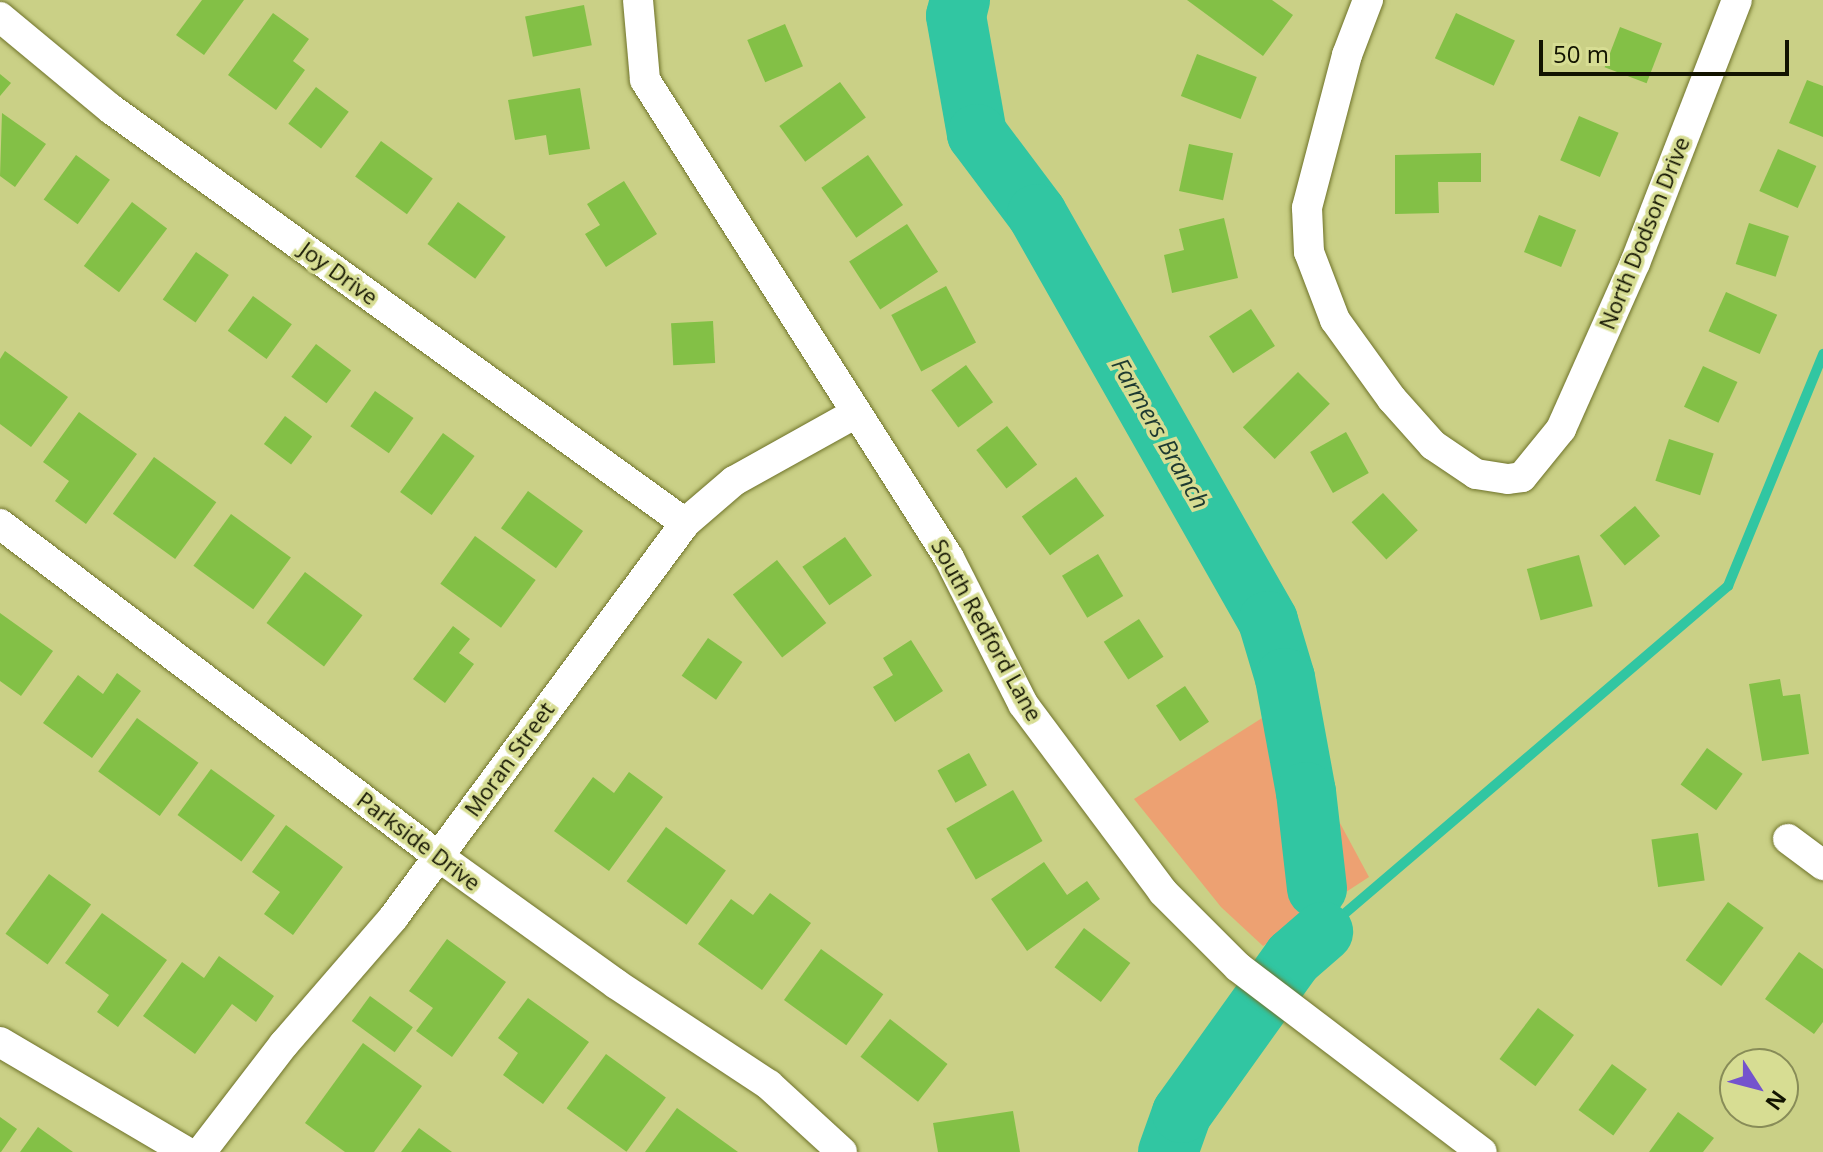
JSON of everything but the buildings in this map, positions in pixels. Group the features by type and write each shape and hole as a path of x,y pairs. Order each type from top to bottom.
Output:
{"street":[{"name":"South Redford Lane","path":"638,0 645,80 949,558 1023,704 1163,892 1238,967 1482,1152"},
{"name":"North Dodson Drive","path":"1368,0 1347,55 1307,208 1309,252 1335,320 1433,445 1476,474 1508,479 1522,477 1539,460 1561,429 1635,263 1737,0"},
{"name":"Joy Drive","path":"0,17 111,109 685,523"},
{"name":"Moran Street","path":"201,1152 438,856 685,523 734,481 856,413"},
{"name":"Parkside Drive","path":"0,524 438,856 616,984 769,1085 842,1152"},
{"path":"1788,839 1823,865"},
{"path":"0,1042 187,1152"}],"shaded area":[{"path":"1278,708 1369,877 1263,946 1221,907 1134,799"}],"waterway":[{"name":"Farmers Branch","path":"960,0 956,16 977,134 1037,214 1268,621 1285,678 1306,792 1317,888"},
{"path":"1323,932 1728,586 1823,354"},
{"path":"1321,904 1323,932"},
{"name":"Farmers Branch","path":"1168,1152 1182,1113 1293,958 1323,932"}]}
